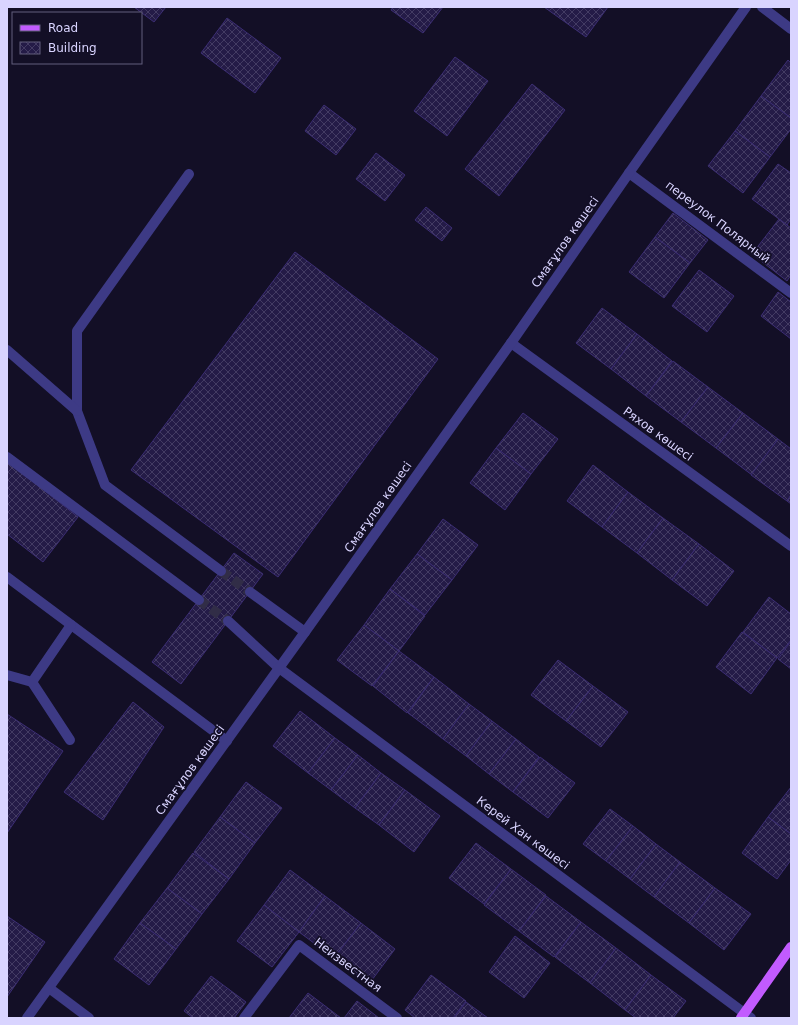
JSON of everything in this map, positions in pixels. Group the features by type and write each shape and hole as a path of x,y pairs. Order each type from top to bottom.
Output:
{"main road":[{"path":"745,1016 791,947"}],"street":[{"name":"Смағұлов көшесі","path":"27,1018 511,343 629,172 746,7"},
{"path":"762,7 791,29"},
{"name":"переулок Полярный","path":"629,172 791,293"},
{"path":"189,174 77,330 77,411 105,485 221,571"},
{"name":"Ряхов көшесі","path":"511,343 791,546"},
{"path":"7,350 77,411"},
{"path":"7,457 199,600"},
{"path":"7,577 227,741"},
{"path":"250,592 305,632"},
{"name":"Керей Хан көшесі","path":"228,621 279,668 745,1016"},
{"path":"32,682 71,625"},
{"path":"7,675 32,682 70,740"},
{"name":"Неизвестная","path":"244,1018 299,945 397,1018"},
{"path":"49,988 89,1018"}],"building":[{"path":"134,7 166,7 154,22"},
{"path":"393,7 443,7 423,33 391,10"},
{"path":"544,7 608,7 586,37"},
{"path":"227,18 281,58 255,93 201,53"},
{"path":"455,57 488,81 447,136 414,111"},
{"path":"788,60 791,63 791,118 761,96"},
{"path":"532,84 565,110 499,196 465,169"},
{"path":"761,96 791,118 791,129 770,157 735,131"},
{"path":"324,105 356,129 336,155 305,131"},
{"path":"735,131 770,157 743,193 708,166"},
{"path":"376,153 405,175 385,201 356,179"},
{"path":"778,164 791,173 791,219 787,225 752,199"},
{"path":"426,207 452,228 442,241 415,220"},
{"path":"673,213 708,240 690,263 655,237"},
{"path":"779,219 791,228 791,275 787,281 752,254"},
{"path":"655,237 690,263 664,298 629,272"},
{"path":"295,252 438,359 278,577 131,470"},
{"path":"699,270 734,296 707,332 672,306"},
{"path":"778,292 791,302 791,339 761,316"},
{"path":"602,308 637,334 611,369 576,343"},
{"path":"637,334 672,361 646,396 611,369"},
{"path":"673,361 708,387 681,422 646,396"},
{"path":"708,387 743,413 716,448 681,422"},
{"path":"523,413 558,439 531,474 496,448"},
{"path":"743,413 778,439 752,475 716,448"},
{"path":"778,439 791,449 791,495 787,501 751,475"},
{"path":"496,448 531,474 505,510 470,483"},
{"path":"7,461 78,517 43,562 7,534"},
{"path":"593,465 628,492 602,527 567,501"},
{"path":"628,492 663,518 637,553 602,527"},
{"path":"791,495 791,504 787,501"},
{"path":"663,518 699,544 672,580 637,553"},
{"path":"443,519 478,545 452,580 417,554"},
{"path":"699,544 734,571 707,606 672,580"},
{"path":"234,553 263,574 181,684 152,662"},
{"path":"417,554 452,580 425,615 390,589"},
{"path":"390,589 425,616 399,651 364,625"},
{"path":"769,597 791,614 791,640 777,658 743,632"},
{"path":"364,625 399,651 372,686 337,660"},
{"path":"742,632 777,658 751,694 716,667"},
{"path":"791,641 791,669 778,659"},
{"path":"399,651 434,677 407,713 373,686"},
{"path":"558,660 593,686 566,721 531,695"},
{"path":"434,677 469,704 443,739 408,713"},
{"path":"593,686 628,712 601,747 566,721"},
{"path":"133,702 164,727 103,820 64,792"},
{"path":"469,704 492,721 466,756 443,739"},
{"path":"300,711 335,738 308,773 273,746"},
{"path":"7,714 63,751 7,833"},
{"path":"492,721 516,739 489,774 466,756"},
{"path":"335,738 358,755 331,790 308,773"},
{"path":"516,739 539,757 513,792 489,774"},
{"path":"358,755 381,773 355,808 331,790"},
{"path":"540,757 575,783 548,818 513,792"},
{"path":"381,773 405,790 379,825 355,808"},
{"path":"246,782 282,808 255,843 220,817"},
{"path":"791,787 791,834 768,817"},
{"path":"405,790 440,816 414,852 379,825"},
{"path":"610,809 633,826 606,861 583,844"},
{"path":"220,817 255,843 229,879 194,852"},
{"path":"768,817 791,834 791,860 777,879 742,853"},
{"path":"633,826 656,844 630,879 606,861"},
{"path":"476,843 511,869 484,904 449,878"},
{"path":"656,844 680,862 654,897 630,879"},
{"path":"193,853 229,879 202,914 167,888"},
{"path":"680,862 715,888 689,923 654,897"},
{"path":"511,869 546,895 519,931 484,905"},
{"path":"290,870 325,896 299,932 264,905"},
{"path":"167,888 202,914 176,949 140,923"},
{"path":"715,888 751,914 724,950 689,923"},
{"path":"325,896 361,923 334,958 299,932"},
{"path":"546,896 581,922 554,957 519,931"},
{"path":"264,905 299,932 272,967 237,941"},
{"path":"7,916 45,942 7,997"},
{"path":"581,922 616,948 590,983 555,957"},
{"path":"140,923 176,949 149,985 114,959"},
{"path":"361,923 395,949 369,984 334,958"},
{"path":"515,936 550,963 524,998 489,972"},
{"path":"616,948 651,975 625,1010 590,983"},
{"path":"431,975 466,1001 453,1018 415,1018 405,1010"},
{"path":"651,975 686,1001 673,1018 636,1018 625,1010"},
{"path":"211,976 246,1002 234,1018 193,1018 184,1011"},
{"path":"308,993 341,1018 289,1018"},
{"path":"357,1001 379,1018 344,1018"},
{"path":"466,1002 488,1018 454,1018"}],"tunnel":[{"path":"221,571 250,592"},
{"path":"199,600 228,621"}]}
